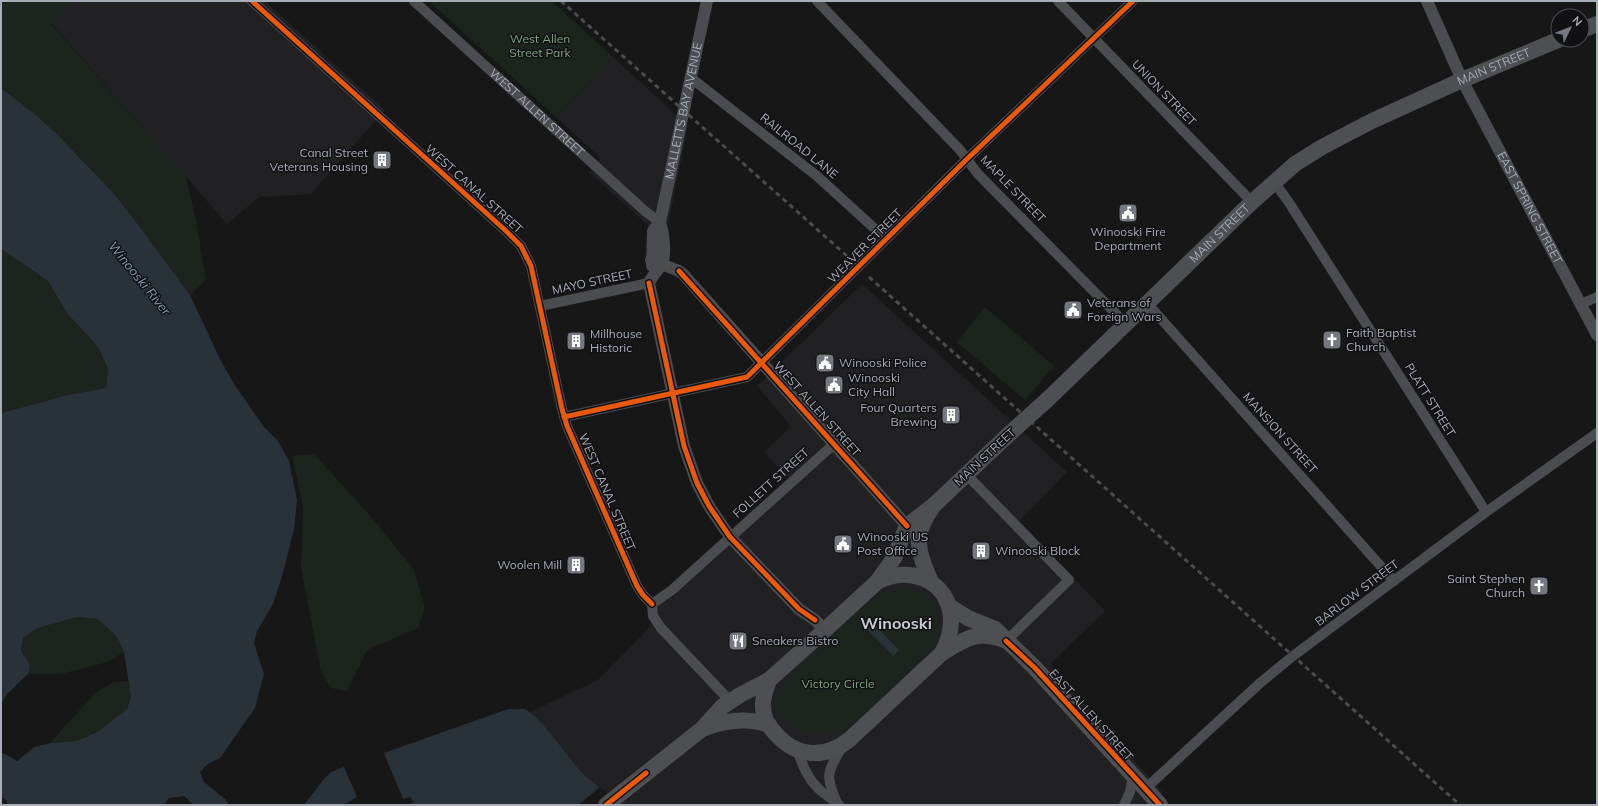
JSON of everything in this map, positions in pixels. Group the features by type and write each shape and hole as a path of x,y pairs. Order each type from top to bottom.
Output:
{"main road":[{"name":"MAIN STREET","path":"877,582 894,558 907,526 934,505 1047,400 1252,202 1295,164 1322,147 1372,120 1550,43"},
{"name":"MAIN STREET","path":"931,582 921,556 919,538 921,525 934,505"},
{"name":"MAIN STREET","path":"606,805 702,729 718,710 730,701 769,680 820,625 877,582 890,576 915,575 931,582 941,592 949,606 951,628 942,653 843,745 834,750 820,754 812,754 797,750 782,740 769,725 762,706 765,690 769,680"},
{"name":"EAST ALLEN STREET","path":"949,606 968,618 995,629 1040,673 1160,805"},
{"name":"EAST ALLEN STREET","path":"942,653 964,640 978,635 996,637 1006,641"},
{"name":"MAIN STREET","path":"702,729 724,722 757,721 769,725"}],"street":[{"name":"WEST CANAL STREET","path":"252,1 521,246 528,258 564,417 637,586 643,596 652,604 653,616 661,628 730,701"},
{"name":"WEST ALLEN STREET","path":"414,1 646,212 660,222"},
{"name":"MALLETTS BAY AVENUE","path":"707,1 660,222 664,232 657,262 651,279 672,393 684,446 692,471 709,506 730,537 799,609 820,625"},
{"name":"MAPLE STREET","path":"817,1 960,150 978,174 1126,324"},
{"name":"UNION STREET","path":"1058,1 1252,202"},
{"name":"WEAVER STREET","path":"564,417 747,377 967,159 1133,1"},
{"name":"EAST SPRING STREET","path":"1427,1 1462,80 1597,335"},
{"name":"RAILROAD LANE","path":"691,78 817,176 886,239"},
{"name":"PLATT STREET","path":"1274,182 1288,201 1486,512"},
{"name":"WEST ALLEN STREET","path":"657,262 679,270 683,274 907,526"},
{"name":"MAYO STREET","path":"540,306 651,279"},
{"path":"1581,304 1597,297"},
{"name":"MANSION STREET","path":"1147,303 1394,581"},
{"name":"BARLOW STREET","path":"1145,788 1260,683 1293,656 1486,512 1597,434"},
{"name":"FOLLETT STREET","path":"652,604 669,593 834,444"},
{"path":"966,474 1069,580 1006,641"},
{"path":"838,804 830,786 829,774 830,769 843,745"},
{"path":"797,750 811,781 822,792 838,804"},
{"path":"1124,805 1130,792 1133,776"}],"shaded area":[{"path":"74,1 265,1 385,110 311,194 259,197 227,224 51,23"},
{"path":"613,57 688,126 669,221 649,226 589,172 601,158 556,117"},
{"path":"862,284 1067,472 1019,521 1105,611 1050,664 1163,793 1151,805 620,805 581,772 542,723 530,712 598,680 652,625 657,597 788,478 764,452 791,426 757,386"}],"green space":[{"path":"1,1 74,1 51,24 186,177 196,220 206,280 190,295 128,213 78,155 46,124 1,88"},
{"name":"West Allen Street Park","path":"429,1 551,1 613,57 556,117"},
{"path":"1,249 48,281 67,313 98,347 108,369 106,388 68,395 1,413"},
{"path":"985,307 1054,366 1025,400 957,342"},
{"path":"314,454 372,518 414,570 425,608 418,628 367,650 347,691 331,688 321,672 301,567 303,507 292,456"},
{"name":"Victory Circle","path":"900,589 912,590 921,594 929,600 934,607 938,616 939,626 933,648 861,716 835,731 818,736 803,733 780,715 778,707 779,697 787,680 797,668 864,607 881,595"},
{"path":"78,617 98,619 117,637 124,652 108,662 61,674 28,674 30,666 21,650 23,638 37,628"},
{"path":"128,681 131,697 127,709 99,731 77,741 50,743 96,692 114,682"}],"water":[{"name":"Winooski River","path":"1,88 37,116 59,136 114,194 139,226 190,295 219,357 234,384 264,427 278,441 289,461 297,500 294,529 283,573 273,604 257,631 254,643 264,674 255,708 220,758 208,764 200,772 204,782 225,799 229,805 194,805 184,796 169,798 164,805 7,805 7,801 1,796 1,775 34,747 50,743 77,741 99,731 127,709 131,697 124,652 117,637 98,619 78,617 37,628 23,638 21,650 30,666 28,674 7,694 1,704 1,413 68,395 106,388 108,369 98,347 67,313 48,281 1,249"},
{"path":"871,621 899,650 893,656 865,627"},
{"path":"508,709 525,709 530,712 542,723 581,772 620,805 408,805 414,802 410,797 403,799 384,753"},
{"path":"344,767 357,797 343,805 304,805 331,772"}],"pier":[{"path":"600,787 622,805 578,805"}],"waterway":[{"path":"1,765 32,788 48,805"}],"railway":[{"path":"561,1 847,256"},
{"path":"869,277 1460,805"}],"cycle path":[{"path":"252,1 521,246 531,266 567,426 637,586 652,604"},
{"path":"564,417 747,377 967,159 1133,1"},
{"path":"679,271 907,526"},
{"path":"649,283 684,446 697,483 709,506 730,537 799,609 815,620"},
{"path":"1006,641 1035,668 1160,805"},
{"path":"606,805 646,773"}],"place":[{"name":"Canal Street Veterans Housing","path":"382,160"},
{"name":"Winooski Fire Department","path":"1128,213"},
{"name":"Veterans of Foreign Wars","path":"1073,310"},
{"name":"Faith Baptist Church","path":"1332,340"},
{"name":"Millhouse Historic","path":"576,341"},
{"name":"Winooski Police","path":"825,363"},
{"name":"Winooski City Hall","path":"834,385"},
{"name":"Four Quarters Brewing","path":"951,415"},
{"name":"Winooski US Post Office","path":"843,544"},
{"name":"Winooski Block","path":"981,551"},
{"name":"Woolen Mill","path":"576,565"},
{"name":"Saint Stephen Church","path":"1539,586"},
{"name":"Sneakers Bistro","path":"738,641"}],"district":[{"name":"Winooski","path":"896,623"}]}
